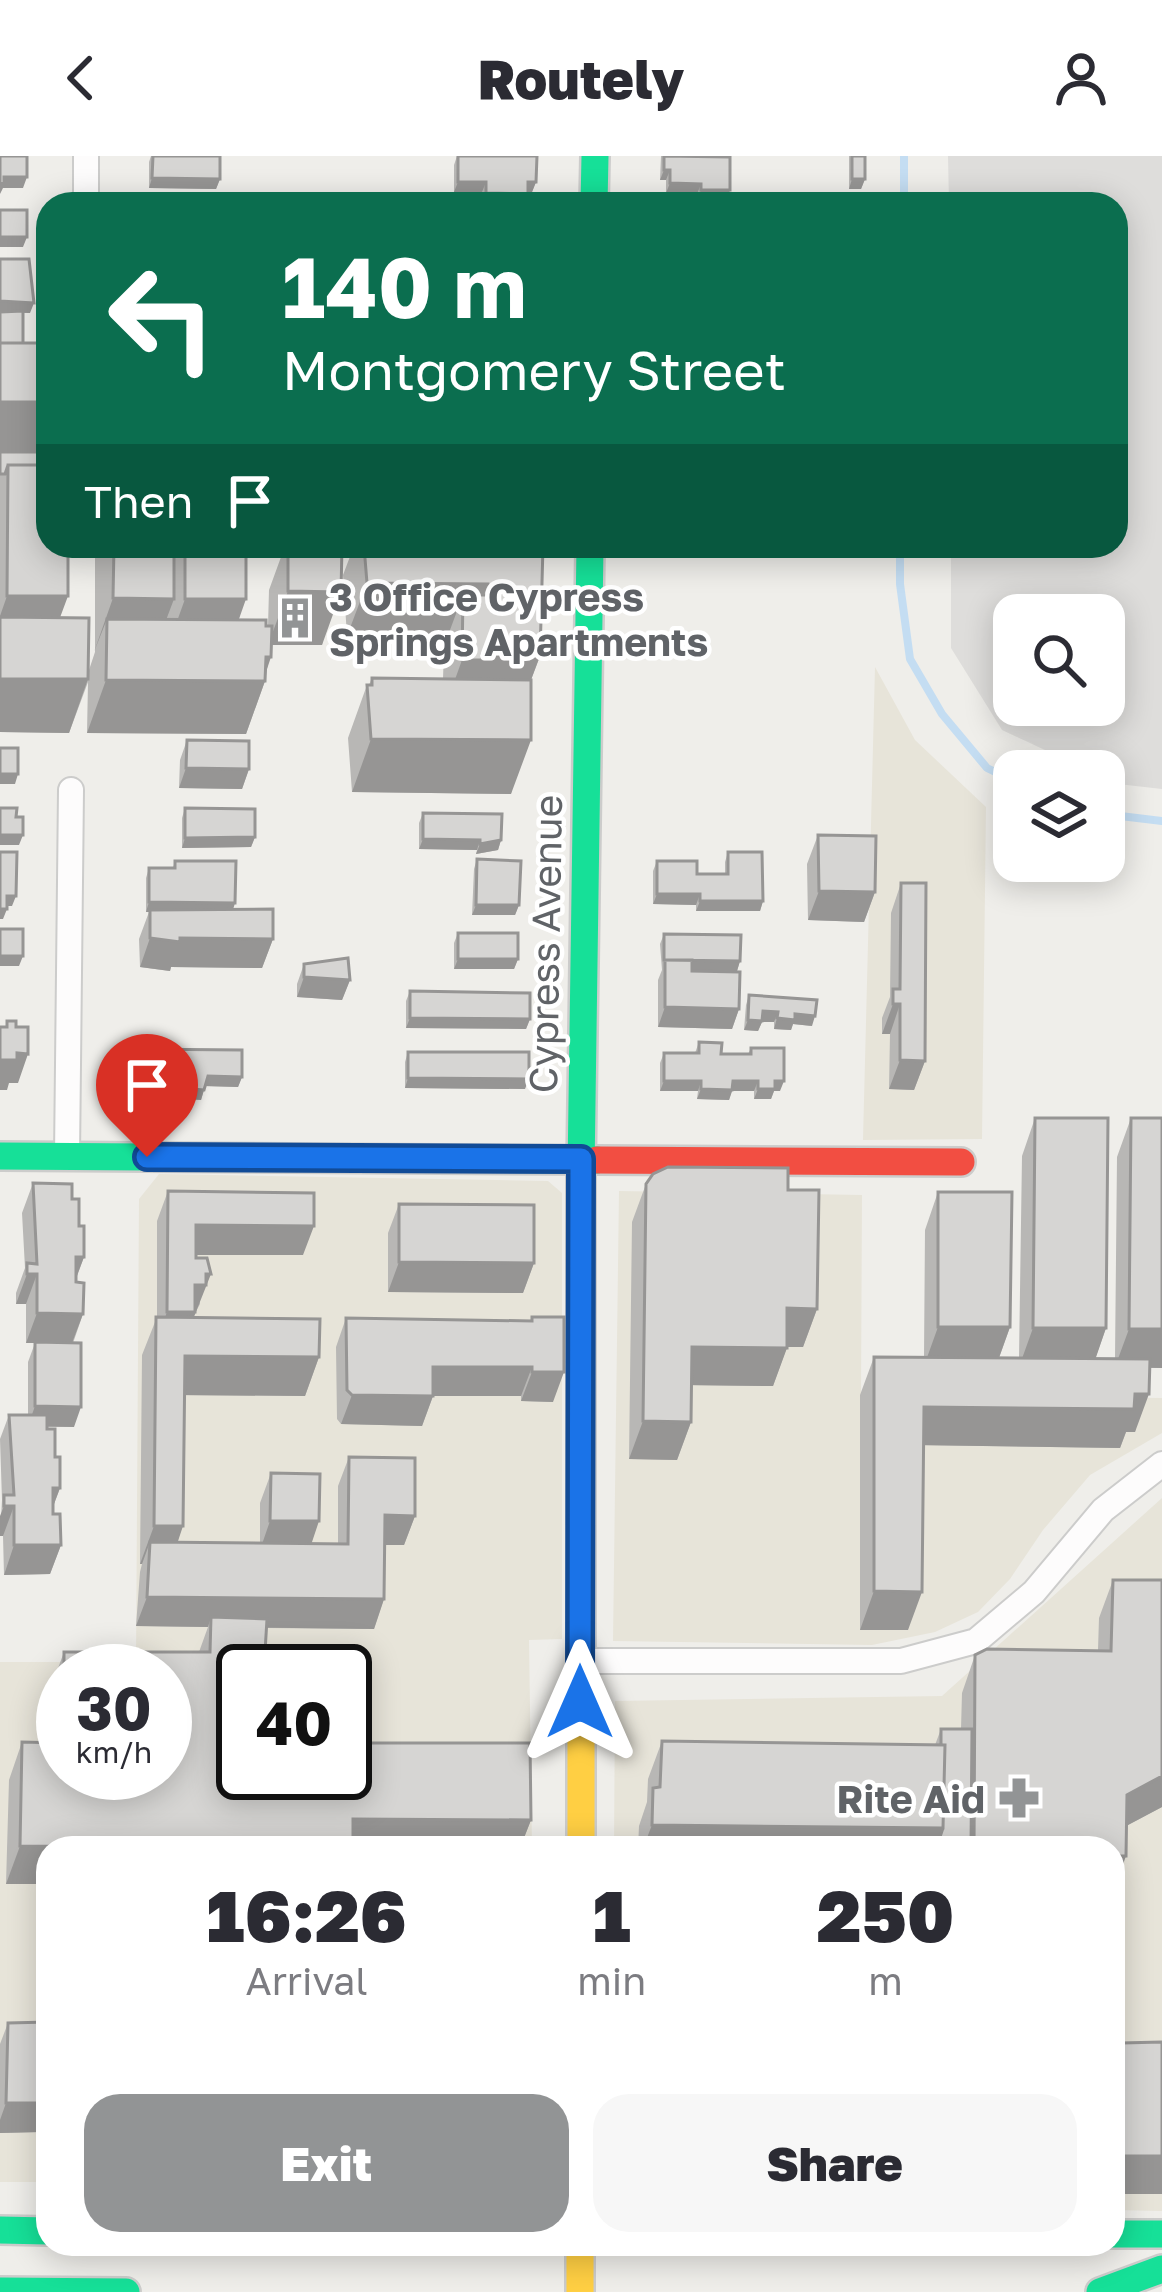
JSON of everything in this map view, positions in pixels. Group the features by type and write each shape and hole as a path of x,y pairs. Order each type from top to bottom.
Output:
{"street":[{"path":"86,156 86,192"},
{"path":"594,192 595,156"},
{"name":"Cypress Avenue","path":"581,1836 581,1159 590,558"},
{"path":"67,1156 71,790"},
{"path":"0,1156 961,1162"},
{"path":"580,1661 901,1661 976,1641 1034,1592 1102,1510 1162,1464"},
{"path":"0,2230 36,2231"},
{"path":"1125,2234 1162,2234"},
{"path":"580,2256 580,2292"},
{"path":"1100,2292 1162,2269"},
{"path":"0,2291 126,2292"}],"shaded area":[{"path":"948,156 1162,156 1162,789 1125,785 1125,750 1045,750 1000,726 1125,726 1125,594 993,594 993,716 951,648 951,558 1128,558 1128,192 949,192"},
{"path":"875,667 915,740 986,807 982,1139 863,1140"},
{"path":"159,1174 548,1181 562,1193 562,1639 529,1640 532,1836 36,1836 36,2182 0,2182 0,1662 36,1662 36,1800 192,1800 192,1644 136,1644 139,1199"},
{"path":"619,1191 862,1195 861,1395 1162,1398 1162,1433 1090,1475 1043,1530 1010,1579 978,1612 935,1632 872,1645 613,1641"},
{"path":"1162,1498 1162,2211 1125,2210 1125,1836 614,1836 615,1701 942,1696"}],"building":[{"path":"0,156 27,156 27,177 4,177 4,184 0,183"},
{"path":"153,156 220,156 220,179 152,178"},
{"path":"458,156 537,156 536,182 528,182 528,192 486,192 486,182 458,182"},
{"path":"664,156 730,157 730,190 670,183"},
{"path":"852,156 865,156 865,179 852,179"},
{"path":"0,210 27,210 27,237 0,237"},
{"path":"0,259 29,259 34,303 0,301"},
{"path":"23,311 23,343 0,343 0,312"},
{"path":"0,343 36,343 36,402 0,402"},
{"path":"0,452 36,452 36,465 8,465 5,474 0,474"},
{"path":"8,465 36,465 36,558 68,558 68,596 7,596"},
{"path":"114,558 174,558 174,599 113,598"},
{"path":"185,558 246,558 246,599 185,599"},
{"path":"288,558 342,558 341,592 288,591"},
{"path":"365,558 543,558 540,656 482,655 482,660 462,660 463,595 488,595 488,584 367,583"},
{"path":"0,617 89,618 88,679 0,679"},
{"path":"107,619 266,620 266,626 272,626 265,681 106,680"},
{"path":"372,678 531,680 531,740 371,739 367,685 372,685"},
{"path":"187,740 249,741 249,769 186,768"},
{"path":"0,748 18,748 18,774 0,774"},
{"path":"0,808 17,808 16,817 23,817 23,835 0,835"},
{"path":"185,808 255,809 255,837 185,838"},
{"path":"423,813 502,814 501,840 480,844 480,840 423,839"},
{"path":"818,835 876,836 875,892 819,891"},
{"path":"0,852 17,852 16,896 7,896 7,909 0,909"},
{"path":"728,852 762,852 763,901 700,901 700,894 657,894 657,861 697,861 697,874 728,874"},
{"path":"477,859 521,861 519,905 476,905"},
{"path":"175,861 236,861 235,903 149,902 149,868 175,868"},
{"path":"901,883 926,883 925,1061 900,1060 900,1004 893,1004 893,989 900,989"},
{"path":"273,909 273,939 180,938 180,942 150,938 150,910"},
{"path":"0,929 23,929 23,956 0,956"},
{"path":"458,933 518,933 518,959 458,959"},
{"path":"664,934 741,935 740,961 664,960"},
{"path":"348,958 350,980 304,977 304,964"},
{"path":"665,960 692,960 692,971 740,972 739,1009 665,1007"},
{"path":"410,991 530,993 530,1019 410,1018"},
{"path":"749,995 817,1000 815,1016 795,1014 795,1020 763,1011 762,1021 748,1020"},
{"path":"7,1021 28,1027 28,1054 17,1053 17,1060 0,1060 0,1027 7,1027"},
{"path":"699,1042 722,1043 721,1054 784,1048 784,1081 775,1081 775,1089 758,1089 758,1081 733,1081 732,1090 701,1089 701,1081 664,1081 664,1053 699,1053"},
{"path":"131,1049 242,1050 242,1077 208,1076 204,1090 192,1089 188,1076 131,1075"},
{"path":"408,1052 529,1052 529,1079 408,1078"},
{"path":"1035,1118 1108,1118 1106,1328 1033,1328"},
{"path":"1131,1118 1162,1118 1162,1329 1129,1329"},
{"path":"668,1167 788,1168 788,1190 819,1190 817,1309 787,1308 787,1348 692,1347 691,1422 643,1421 646,1184 653,1174"},
{"path":"33,1183 72,1184 72,1199 79,1199 84,1257 76,1257 76,1282 84,1283 83,1314 37,1313 37,1274 27,1274 27,1263 37,1264"},
{"path":"168,1191 314,1193 314,1226 196,1225 196,1258 207,1258 211,1274 206,1274 206,1285 195,1285 195,1312 167,1312"},
{"path":"938,1192 1012,1192 1010,1327 938,1327"},
{"path":"399,1204 534,1205 534,1263 399,1262"},
{"path":"156,1317 320,1319 319,1357 185,1356 183,1526 154,1526"},
{"path":"532,1317 564,1317 564,1372 532,1372 532,1367 433,1367 433,1396 352,1395 347,1390 346,1318 532,1321"},
{"path":"35,1342 81,1343 81,1407 35,1406"},
{"path":"874,1357 1150,1359 1149,1394 1135,1394 1134,1409 924,1407 922,1592 874,1591"},
{"path":"9,1415 47,1415 47,1429 55,1429 60,1488 53,1488 53,1514 60,1514 61,1545 14,1545 14,1506 4,1506 4,1495 14,1495"},
{"path":"349,1457 415,1458 415,1516 385,1515 384,1599 147,1597 150,1542 348,1544"},
{"path":"271,1473 320,1474 319,1521 270,1521"},
{"path":"1113,1580 1162,1580 1162,1776 1127,1795 1126,1856 1125,1836 974,1836 975,1655 987,1649 1111,1651"},
{"path":"211,1617 267,1619 265,1644 216,1644 216,1800 372,1800 372,1743 530,1743 531,1820 353,1819 353,1836 36,1836 36,1846 20,1846 22,1742 36,1742 36,1800 192,1800 192,1652 210,1652"},
{"path":"941,1729 972,1729 971,1836 940,1836 945,1745 941,1745"},
{"path":"662,1741 945,1745 943,1828 652,1825"},
{"path":"36,2022 36,2103 6,2103 8,2023"},
{"path":"1162,2042 1162,2156 1125,2156 1125,2043"}],"waterway":[{"path":"904,156 904,192"},
{"path":"900,558 910,659 942,714 993,771"},
{"path":"1125,817 1162,821"}],"traffic: fast":[{"path":"594,192 595,156"},
{"path":"581,1171 590,558"},
{"path":"0,1156 597,1160"},
{"path":"0,2230 36,2231"},
{"path":"1125,2234 1162,2234"},
{"path":"1100,2292 1162,2269"},
{"path":"0,2291 126,2292"}],"traffic: slow":[{"path":"581,1171 581,1836"},
{"path":"580,2256 580,2292"}],"traffic: jam":[{"path":"597,1160 961,1162"}],"place":[{"name":"3 Office Cypress Springs Apartments","path":"295,618"},
{"name":"Rite Aid","path":"1019,1798"}],"route":[{"path":"147,1157 581,1159 580,1702"}]}
